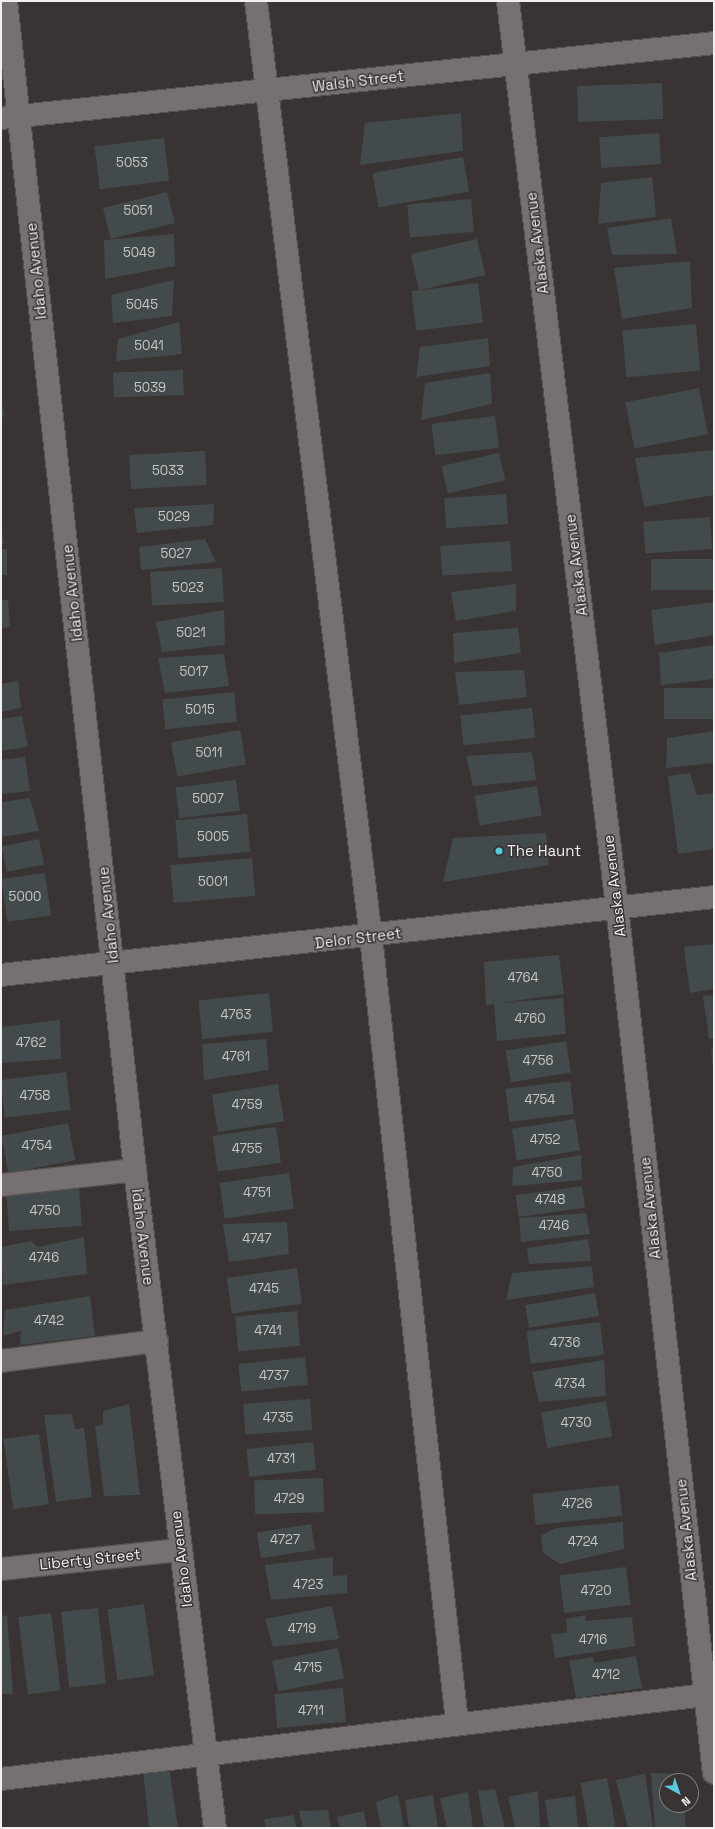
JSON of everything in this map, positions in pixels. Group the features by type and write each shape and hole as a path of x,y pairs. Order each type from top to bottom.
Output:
{"street":[{"name":"Idaho Avenue","path":"6,1 10,117 114,965 135,1170 157,1341 180,1550 215,1828"},
{"path":"256,1 371,936 457,1722"},
{"name":"Alaska Avenue","path":"508,1 617,907 709,1695 714,1773"},
{"name":"Walsh Street","path":"10,117 266,92 515,63 714,42"},
{"name":"Delor Street","path":"1,975 114,965 714,897"},
{"path":"1,1185 135,1170"},
{"path":"1,1361 157,1341"},
{"name":"Liberty Street","path":"1,1569 180,1550"},
{"path":"1,1779 206,1756 457,1722 709,1695"}],"building":[{"path":"662,83 663,119 578,122 577,86"},
{"path":"461,113 463,151 360,165 365,123"},
{"path":"659,133 661,164 601,168 599,137"},
{"path":"164,138 169,181 100,189 95,147"},
{"path":"463,157 469,191 378,207 372,173"},
{"path":"652,177 656,217 598,224 601,183"},
{"path":"167,192 175,223 111,239 103,208"},
{"path":"471,199 474,232 410,237 407,205"},
{"path":"671,218 677,254 612,255 607,228"},
{"path":"174,234 175,266 105,279 104,240"},
{"path":"477,239 485,275 419,290 411,254"},
{"path":"690,261 692,308 622,319 614,268"},
{"path":"174,280 172,316 113,323 111,295"},
{"path":"478,283 483,323 416,331 411,291"},
{"path":"179,322 182,354 116,361 118,339"},
{"path":"696,324 700,371 626,377 622,330"},
{"path":"488,338 490,366 416,377 420,347"},
{"path":"183,370 184,395 114,397 113,372"},
{"path":"490,373 492,404 421,420 425,383"},
{"path":"699,388 708,434 634,448 625,402"},
{"path":"1,394 4,416 1,417"},
{"path":"495,416 499,448 435,456 431,424"},
{"path":"713,450 714,495 644,507 635,458"},
{"path":"205,451 207,485 131,489 129,455"},
{"path":"499,453 505,480 448,494 442,466"},
{"path":"506,494 508,524 446,528 444,498"},
{"path":"214,504 213,525 137,533 134,508"},
{"path":"710,517 712,549 645,554 643,522"},
{"path":"1,529 4,544 1,545"},
{"path":"205,539 216,562 141,570 139,547"},
{"path":"510,541 512,571 442,576 440,546"},
{"path":"1,549 7,549 7,575 1,575"},
{"path":"651,559 714,559 714,590 651,590"},
{"path":"222,568 224,602 152,606 150,572"},
{"path":"516,584 516,611 456,621 451,592"},
{"path":"1,600 8,600 10,627 1,628"},
{"path":"714,602 714,635 655,645 651,610"},
{"path":"224,610 225,645 162,652 156,622"},
{"path":"518,628 521,653 454,663 453,633"},
{"path":"714,645 714,679 661,685 659,653"},
{"path":"224,654 229,686 165,693 158,658"},
{"path":"524,670 527,697 459,705 455,672"},
{"path":"18,681 21,708 1,712 1,684"},
{"path":"664,688 714,688 714,719 664,719"},
{"path":"234,692 237,722 166,729 162,700"},
{"path":"532,708 535,738 464,745 460,716"},
{"path":"22,716 28,747 1,751 1,719"},
{"path":"240,730 246,764 177,777 171,742"},
{"path":"714,731 714,763 666,768 667,738"},
{"path":"532,752 536,780 473,786 466,756"},
{"path":"25,757 30,791 1,794 1,760"},
{"path":"690,773 697,795 714,793 714,849 678,854 668,776"},
{"path":"236,780 240,811 179,818 175,787"},
{"path":"537,786 542,816 479,825 475,796"},
{"path":"30,798 39,831 1,837 1,802"},
{"path":"247,814 250,852 179,858 175,820"},
{"name":"The Haunt","path":"546,833 549,865 443,882 453,838"},
{"path":"39,839 44,865 7,872 2,846"},
{"path":"252,858 255,896 174,903 170,865"},
{"path":"45,873 51,916 7,922 1,879"},
{"path":"714,944 714,989 690,993 684,947"},
{"path":"559,955 564,994 499,1003 563,998 566,1034 497,1041 494,1004 486,1005 484,962"},
{"path":"269,993 273,1032 202,1039 198,1000"},
{"path":"714,995 714,1038 709,1039 703,996"},
{"path":"60,1020 61,1059 1,1063 1,1027"},
{"path":"266,1039 269,1070 204,1080 202,1044"},
{"path":"566,1041 571,1073 511,1082 506,1051"},
{"path":"714,1048 714,1070 713,1070 711,1049"},
{"path":"66,1072 71,1110 5,1118 1,1080"},
{"path":"570,1081 574,1114 510,1122 505,1089"},
{"path":"278,1084 284,1122 218,1132 212,1094"},
{"path":"575,1119 580,1151 517,1161 512,1129"},
{"path":"68,1123 75,1160 9,1173 1,1136"},
{"path":"276,1127 281,1163 218,1172 213,1136"},
{"path":"581,1155 582,1180 512,1186 513,1167"},
{"path":"289,1173 294,1209 225,1218 220,1183"},
{"path":"79,1186 82,1226 9,1231 6,1191"},
{"path":"582,1186 585,1208 519,1217 516,1195"},
{"path":"586,1213 590,1234 521,1242 519,1218"},
{"path":"287,1222 289,1254 229,1262 223,1224"},
{"path":"84,1237 87,1274 3,1285 1,1247 31,1241 38,1247"},
{"path":"588,1239 591,1261 529,1264 527,1248"},
{"path":"592,1266 594,1287 506,1300 512,1273"},
{"path":"297,1268 302,1304 232,1314 227,1278"},
{"path":"595,1293 599,1316 529,1328 525,1305"},
{"path":"90,1296 95,1336 20,1345 21,1331 3,1336 5,1310"},
{"path":"297,1311 300,1346 238,1351 235,1316"},
{"path":"600,1322 604,1355 531,1364 527,1331"},
{"path":"305,1357 308,1385 241,1392 238,1364"},
{"path":"604,1360 606,1396 539,1402 532,1372"},
{"path":"310,1399 312,1430 245,1435 243,1404"},
{"path":"606,1401 612,1436 547,1448 541,1412"},
{"path":"129,1404 140,1495 104,1496 95,1426 103,1425 103,1411"},
{"path":"72,1414 75,1429 84,1428 92,1497 56,1502 44,1415"},
{"path":"39,1434 49,1504 13,1509 3,1439"},
{"path":"313,1442 316,1470 249,1477 246,1449"},
{"path":"323,1478 324,1512 255,1514 254,1480"},
{"path":"619,1485 622,1516 536,1525 532,1494"},
{"path":"623,1522 624,1549 560,1564 543,1553 541,1536 556,1528"},
{"path":"311,1524 315,1550 261,1558 257,1533"},
{"path":"333,1557 333,1576 347,1575 347,1593 271,1600 265,1565"},
{"path":"626,1567 631,1605 564,1613 559,1575"},
{"path":"144,1604 154,1675 117,1680 107,1609"},
{"path":"332,1606 339,1639 273,1647 265,1619"},
{"path":"98,1608 106,1684 69,1687 61,1612"},
{"path":"51,1613 61,1690 28,1694 18,1617"},
{"path":"7,1615 13,1694 1,1694 1,1616"},
{"path":"586,1615 585,1621 632,1617 635,1646 555,1658 551,1634 567,1633 566,1619"},
{"path":"338,1648 344,1678 278,1691 272,1661"},
{"path":"636,1656 642,1688 576,1698 569,1661 593,1657 594,1663"},
{"path":"343,1688 346,1722 277,1728 274,1694"},
{"path":"169,1766 178,1828 149,1828 143,1772"},
{"path":"651,1773 659,1773 659,1813 685,1813 686,1828 655,1828"},
{"path":"645,1774 653,1828 628,1828 616,1780"},
{"path":"607,1778 616,1828 588,1828 580,1783"},
{"path":"495,1789 505,1828 484,1828 478,1791"},
{"path":"538,1791 540,1828 515,1828 508,1797"},
{"path":"468,1792 473,1828 447,1828 440,1798"},
{"path":"398,1795 404,1828 381,1828 376,1802"},
{"path":"433,1795 438,1828 409,1828 405,1800"},
{"path":"575,1796 578,1828 549,1828 545,1800"},
{"path":"328,1810 331,1828 303,1828 299,1811"},
{"path":"364,1811 367,1828 340,1828 337,1817"},
{"path":"294,1815 296,1828 266,1828 264,1819"}],"place":[{"name":"The Haunt","path":"499,851"}]}
